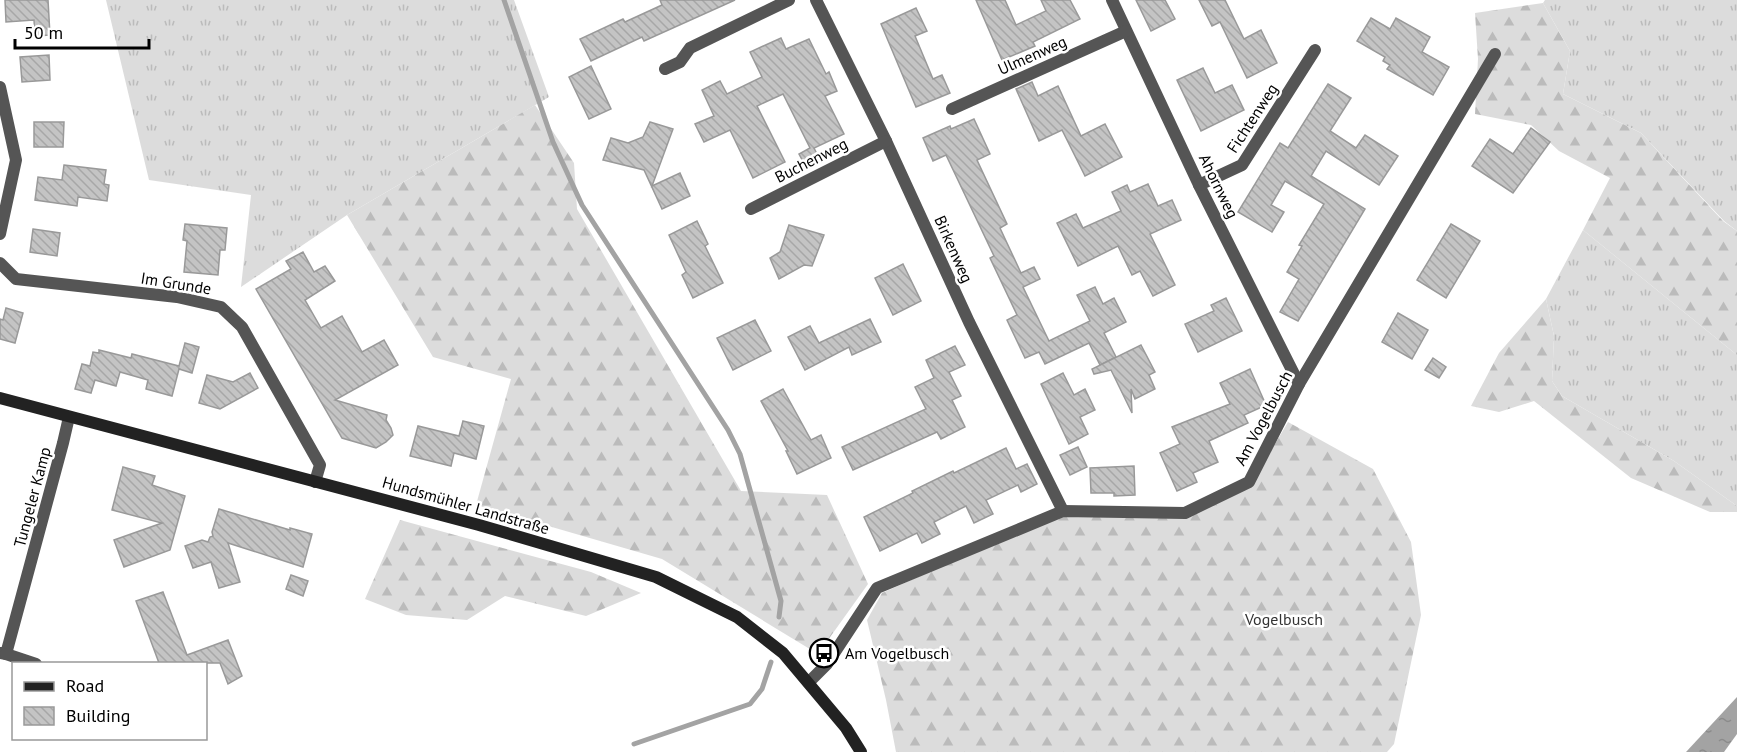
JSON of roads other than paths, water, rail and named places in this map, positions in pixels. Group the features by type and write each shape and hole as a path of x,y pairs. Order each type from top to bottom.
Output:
{"street":[{"path":"665,69 680,62 690,48 789,0"},
{"name":"Birkenweg","path":"816,0 886,141 969,322 1063,511"},
{"name":"Ahornweg","path":"1112,0 1199,185 1299,384"},
{"name":"Ulmenweg","path":"952,109 1126,31"},
{"name":"Fichtenweg","path":"1199,185 1242,165 1315,50"},
{"name":"Am Vogelbusch","path":"809,682 827,664 877,588 1063,511 1185,513 1249,482 1299,384 1495,54"},
{"path":"0,87 16,160 0,234"},
{"name":"Buchenweg","path":"751,209 886,141"},
{"name":"Im Grunde","path":"0,263 16,279 177,297 221,308 242,327 320,465 315,482"},
{"name":"Hundsmühler Landstraße","path":"0,398 479,525 656,577 737,617 783,653 846,728 861,752"},
{"name":"Tungeler Kamp","path":"32,662 3,654 69,417"}],"water":[{"path":"1737,697 1737,734 1724,752 1686,752"}],"waterway":[{"path":"504,0 553,142 582,205 728,430 740,454 781,601 779,617"},
{"path":"634,744 750,704 762,689 771,662"}],"place":[{"name":"Am Vogelbusch","path":"824,653"}],"park label":[{"name":"Vogelbusch","path":"1284,619"}]}
